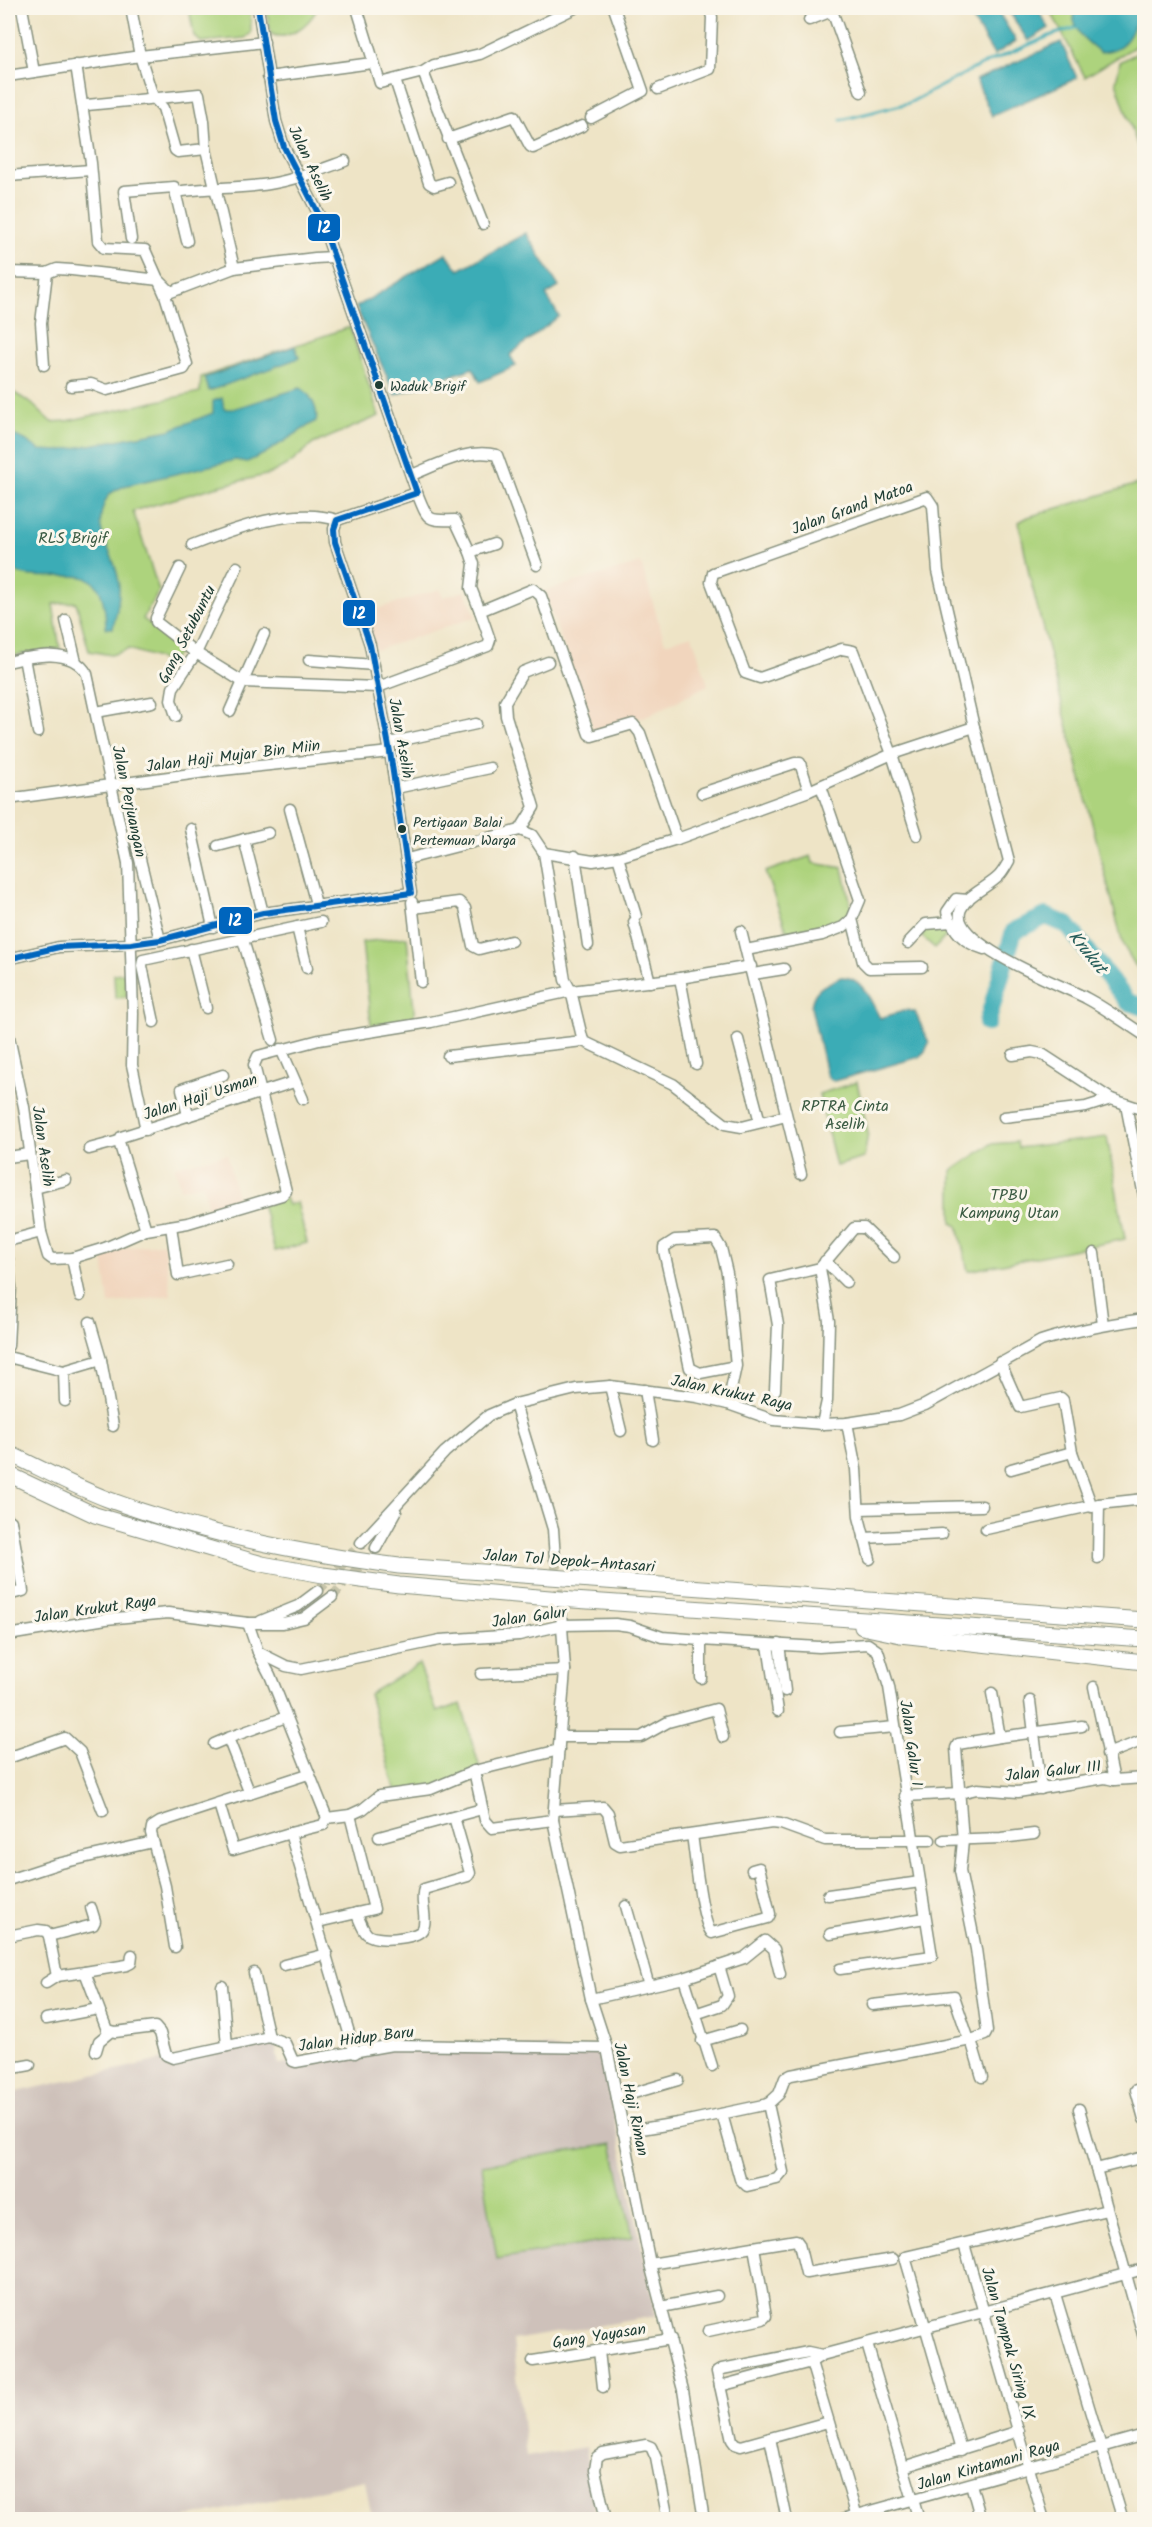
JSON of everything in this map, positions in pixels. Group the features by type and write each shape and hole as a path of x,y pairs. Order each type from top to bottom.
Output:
{"highway":[{"name":"Jalan Tol Depok–Antasari","path":"8,1453 106,1498 196,1526 273,1546 324,1556 399,1566 1144,1620"},
{"path":"8,1474 95,1515 262,1564 323,1575 399,1585 573,1600 1144,1639"},
{"path":"806,1615 900,1635 1144,1662"}],"street":[{"path":"22,8 34,72"},
{"path":"131,8 140,56 153,98 163,108 175,150 178,152 206,149"},
{"name":"Jalan Aselih","path":"258,8 276,121 284,147 320,218 417,493 427,518 432,521 456,520 470,552"},
{"path":"357,8 378,82 395,80 423,72 434,65 480,54 574,8"},
{"path":"591,118 643,91 614,8"},
{"path":"658,89 710,69 712,17 710,8"},
{"path":"809,20 831,9 861,92"},
{"path":"8,76 140,56 264,42"},
{"path":"268,77 372,63"},
{"path":"71,386 91,384 107,390 184,369 187,364 159,280 145,250 104,248 98,241 91,170 76,65"},
{"path":"423,72 483,224"},
{"path":"395,80 429,183 434,186 448,182"},
{"path":"87,105 199,94 206,149 234,268"},
{"path":"448,139 514,116 533,148 582,126"},
{"path":"131,239 124,191 268,184 300,177 345,161"},
{"path":"8,176 91,170"},
{"path":"175,189 187,241"},
{"path":"8,272 47,273 57,269 159,280 171,292 234,268 333,257"},
{"path":"44,365 41,323 47,273"},
{"path":"412,475 455,458 483,452 497,455 537,565"},
{"path":"192,545 262,522 314,514 337,520 417,493"},
{"name":"Jalan Grand Matoa","path":"917,835 892,754 853,651 842,649 760,678 745,673 711,582 713,573 927,497 933,506 938,571 974,727 1009,861 1000,876 968,900 956,899 947,912 951,922"},
{"name":"Jalan Aselih","path":"337,520 334,529 335,542 370,645 389,747 407,859 421,982"},
{"path":"180,568 156,620 196,653 243,682 378,687 488,646 490,640 471,588 474,564 470,552 494,544"},
{"name":"Gang Setubuntu","path":"176,716 171,699 173,688 196,653 237,567"},
{"path":"480,611 533,590 541,596 589,734 592,736 633,724 640,733 677,839"},
{"name":"Jalan Perjuangan","path":"66,620 76,662 87,674 128,863 133,1072 146,1130"},
{"path":"231,711 264,634"},
{"path":"8,662 52,655 76,662"},
{"path":"24,658 38,732"},
{"path":"309,660 374,665"},
{"path":"520,830 534,807 506,716 505,702 523,672 548,662"},
{"path":"96,712 152,702"},
{"name":"Jalan Haji Mujar Bin Miin","path":"8,799 389,747 476,724"},
{"path":"543,853 575,856 593,861 618,857 677,839 809,791 821,786 824,782 892,754 974,727"},
{"path":"702,793 795,763 800,764 803,769 809,791"},
{"path":"396,788 490,768"},
{"path":"746,950 822,935 843,927 852,919 860,900 821,786"},
{"path":"290,809 316,904"},
{"path":"191,829 213,927"},
{"path":"407,859 520,830 532,835 543,853 565,980 571,991 583,1041"},
{"path":"218,846 267,832"},
{"path":"244,839 263,913"},
{"path":"137,847 160,940"},
{"path":"575,856 588,945"},
{"path":"618,857 650,982"},
{"path":"8,959 70,945 131,944 160,940 263,913 411,892"},
{"path":"968,900 960,911 960,922 968,933 991,951 1085,997 1144,1035"},
{"path":"413,908 459,902 465,908 473,946 479,949 511,941"},
{"path":"852,919 863,962 869,969 922,967"},
{"path":"237,920 277,1046 303,1099"},
{"path":"154,1022 142,966 143,960 321,922"},
{"path":"908,943 926,924 951,922 952,928 970,945 991,951"},
{"path":"297,927 307,968"},
{"path":"741,932 801,1174"},
{"path":"191,949 206,1008"},
{"path":"80,1296 72,1258 105,1248 146,1230 171,1226 257,1204 285,1193 254,1065 258,1056 277,1046 431,1022 571,991 752,970 784,969"},
{"path":"680,978 696,1064"},
{"name":"Jalan Aselih","path":"8,1032 19,1077 41,1232 48,1256 52,1259 72,1258"},
{"path":"738,1039 760,1122"},
{"path":"448,1056 583,1041 673,1084 725,1124 742,1126 786,1116"},
{"path":"1013,1055 1032,1052 1042,1054 1111,1099 1126,1106 1144,1110"},
{"path":"188,1116 182,1089 223,1075"},
{"name":"Jalan Haji Usman","path":"89,1149 294,1082"},
{"path":"1004,1117 1086,1107 1111,1099"},
{"path":"1126,1106 1144,1196"},
{"path":"119,1141 146,1230"},
{"path":"8,1157 29,1154"},
{"path":"35,1188 66,1180"},
{"path":"171,1226 178,1275 227,1264"},
{"path":"775,1390 778,1325 770,1280 822,1264 854,1228 864,1228 894,1257"},
{"path":"8,1241 41,1232"},
{"path":"728,1404 736,1366 727,1273 721,1248 715,1238 675,1239 664,1247 664,1251 690,1368 700,1373 736,1366"},
{"path":"1094,1253 1103,1325"},
{"path":"8,1259 8,1346"},
{"path":"822,1264 846,1282"},
{"path":"822,1264 829,1321 827,1401 822,1424"},
{"name":"Jalan Krukut Raya","path":"376,1548 404,1499 429,1466 489,1415 515,1404 576,1389 610,1386 697,1396 773,1420 822,1424 848,1423 899,1415 916,1408 1000,1362 1051,1338 1103,1325 1144,1319"},
{"path":"90,1322 101,1360 113,1426"},
{"path":"8,1357 64,1371 101,1360"},
{"path":"1000,1362 1020,1407 1061,1398 1063,1400 1072,1452 1095,1505 1098,1557"},
{"path":"64,1371 64,1401"},
{"path":"610,1386 621,1431"},
{"path":"645,1390 653,1440"},
{"path":"515,1404 553,1529 555,1559"},
{"path":"848,1423 856,1469 859,1509 870,1559"},
{"path":"1011,1469 1072,1452"},
{"name":"Jalan Krukut Raya","path":"361,1542 404,1499"},
{"path":"986,1529 1095,1505 1144,1499"},
{"path":"859,1509 982,1506"},
{"path":"8,1595 23,1591 10,1521"},
{"path":"864,1538 942,1534"},
{"name":"Jalan Krukut Raya","path":"253,1622 298,1606 318,1591"},
{"name":"Jalan Krukut Raya","path":"8,1635 106,1619 168,1612 253,1622 283,1623 304,1618 332,1597"},
{"name":"Jalan Haji Riman","path":"561,1612 565,1670 554,1815 591,1999 607,2048 650,2264 671,2339 685,2404 704,2520"},
{"path":"219,1804 233,1850 323,1826 327,1818 270,1675 258,1652 253,1622"},
{"name":"Jalan Galur","path":"258,1652 286,1666 301,1669 440,1640 519,1635 563,1624 615,1624 662,1636 701,1640 819,1647 868,1644 878,1651"},
{"path":"701,1640 701,1678"},
{"path":"774,1644 785,1690"},
{"path":"774,1644 778,1711"},
{"name":"Jalan Galur I","path":"840,1969 932,1956 889,1687 878,1651"},
{"path":"481,1674 565,1670"},
{"path":"1094,1687 1114,1780"},
{"path":"992,1693 1000,1737"},
{"path":"1030,1701 1036,1732 1041,1789"},
{"path":"561,1737 641,1737 668,1722 716,1709 723,1737"},
{"path":"214,1744 286,1717"},
{"path":"623,2132 768,2104 779,2094 785,2078 791,2075 982,2038 987,2031 976,1949 961,1878 963,1840 956,1746 1000,1737 1082,1726"},
{"path":"840,1732 895,1727"},
{"path":"8,1758 65,1738 80,1752 103,1811"},
{"path":"228,1738 250,1794"},
{"path":"1107,1754 1144,1740"},
{"path":"327,1818 350,1815 365,1808 379,1796 431,1789 474,1771 560,1750"},
{"path":"474,1771 485,1820 492,1828 603,1807 608,1813 615,1842 620,1845 772,1823 825,1840 930,1840"},
{"path":"175,1947 165,1886 151,1829 156,1824 308,1774"},
{"name":"Jalan Galur III","path":"905,1796 960,1793 977,1789 1015,1792 1105,1778 1114,1780 1144,1778"},
{"path":"379,1837 482,1809"},
{"path":"318,1922 372,1911 374,1907 350,1815"},
{"path":"356,1913 366,1933 376,1939 416,1935 422,1930 424,1889 468,1876 470,1873 454,1817"},
{"path":"290,1833 355,2053"},
{"path":"944,1840 1034,1834"},
{"path":"692,1835 702,1905 708,1929 712,1933 768,1918 770,1914 760,1871 759,1868 752,1870"},
{"path":"8,1880 57,1864 153,1842"},
{"path":"828,1895 920,1882"},
{"path":"626,1906 649,1986"},
{"path":"49,1936 93,1925 95,1922 91,1908"},
{"path":"830,1934 925,1918"},
{"path":"8,1936 42,1929 49,1936 57,1976"},
{"path":"591,1999 684,1978 744,1958 765,1941 774,1949 780,1974"},
{"path":"284,1965 327,1954"},
{"path":"46,1983 57,1976 127,1965 131,1963 132,1955"},
{"path":"695,2014 722,2005 728,1996 719,1966"},
{"path":"85,1972 104,2027 110,2032"},
{"path":"96,2051 99,2041 110,2032 155,2027 160,2033 166,2055 172,2058 268,2037 254,1973"},
{"path":"684,1978 702,2041 712,2066"},
{"path":"222,1986 227,2046"},
{"path":"872,2005 954,1996 982,2077"},
{"path":"46,2019 98,2009"},
{"path":"702,2041 740,2030"},
{"name":"Jalan Hidup Baru","path":"268,2037 285,2043 294,2062 406,2044 607,2048"},
{"path":"8,2069 30,2065"},
{"path":"617,2098 678,2080"},
{"path":"1136,2090 1144,2119"},
{"path":"722,2114 740,2180 747,2186 777,2179 783,2172 768,2104"},
{"path":"1079,2109 1144,2338"},
{"path":"1096,2169 1144,2157"},
{"path":"961,2450 905,2257 1107,2210"},
{"path":"650,2264 796,2240 806,2273 893,2259"},
{"name":"Jalan Tampak Siring IX","path":"964,2244 986,2312 1044,2520"},
{"path":"708,2331 763,2319 766,2316 754,2247"},
{"path":"720,2386 811,2362 822,2355 1055,2295 1144,2269"},
{"path":"1055,2295 1122,2520"},
{"path":"661,2307 717,2296"},
{"name":"Gang Yayasan","path":"533,2361 671,2339"},
{"path":"867,2344 919,2520"},
{"path":"599,2351 603,2387"},
{"path":"822,2355 808,2352 722,2369 717,2372 732,2440 735,2444 741,2446 828,2422"},
{"path":"811,2362 857,2517"},
{"path":"903,2467 1019,2432"},
{"name":"Jalan Kintamani Raya","path":"839,2520 857,2517 1144,2435"},
{"path":"770,2438 787,2520"},
{"path":"606,2520 595,2470 597,2457 603,2453 646,2445 651,2447 656,2457 668,2520"},
{"path":"971,2484 981,2520"}],"shaded area":[{"path":"641,563 665,643 692,635 708,685 650,715 594,731 544,591"},
{"path":"440,589 443,597 465,591 476,617 376,650 364,613"},
{"path":"227,1154 239,1208 209,1214 203,1184 180,1189 175,1166"},
{"path":"164,1243 171,1295 109,1304 102,1251"},
{"path":"259,2038 275,2044 279,2064 417,2045 550,2047 570,2055 597,2050 603,2060 656,2316 513,2340 526,2457 586,2447 596,2519 372,2519 365,2480 181,2519 8,2519 8,2094"}],"green space":[{"path":"189,8 250,8 251,33 245,38 201,42 194,36"},
{"path":"266,8 316,8 316,11 297,31 277,36 271,34"},
{"path":"1049,8 1144,8 1144,41 1085,77"},
{"path":"1144,49 1144,165 1116,82 1120,62"},
{"name":"RLS Brigif","path":"350,327 379,416 313,444 292,462 270,474 133,511 159,591 143,619 185,648 169,662 129,649 111,655 89,651 76,602 53,604 60,649 8,656 8,391 10,390 31,403 51,422 67,421 200,392 201,377"},
{"path":"1144,482 1144,974 1135,965 1123,945 1029,574 1019,522 1028,517"},
{"path":"811,856 813,863 843,868 855,924 790,939 765,872"},
{"path":"936,921 949,933 935,948 921,936"},
{"path":"407,937 415,1020 371,1025 362,942"},
{"path":"125,973 127,997 115,998 114,974"},
{"name":"RPTRA Cinta Aselih","path":"857,1082 868,1133 864,1158 836,1166 819,1094"},
{"name":"TPBU Kampung Utan","path":"1107,1137 1125,1239 968,1271 958,1226 952,1223 952,1171 991,1144 1017,1142 1018,1148"},
{"path":"285,1198 288,1205 297,1202 307,1243 275,1251 262,1204"},
{"path":"419,1664 437,1712 461,1704 483,1779 455,1786 396,1792 369,1694"},
{"path":"612,2144 633,2237 497,2259 482,2165"}],"water":[{"path":"996,8 1016,41 994,55 973,20"},
{"path":"1007,8 1037,8 1049,28 1028,41"},
{"path":"1078,8 1140,8 1132,32 1123,44 1109,51 1100,52 1086,41 1077,28 1073,16"},
{"path":"1061,42 1077,78 992,116 976,80"},
{"path":"526,233 559,287 546,295 559,316 510,355 516,366 480,382 473,368 395,395 356,307 446,253 459,270"},
{"path":"295,346 299,358 209,391 204,378"},
{"path":"300,388 313,402 316,421 264,454 247,462 235,460 124,486 109,494 103,507 101,527 119,583 113,628 106,628 104,605 99,590 92,581 72,576 25,575 8,567 8,433 40,450 58,451 170,430 213,413 213,401 222,398 224,409 233,409"},
{"path":"841,977 849,978 860,985 880,1018 907,1010 915,1012 929,1043 925,1051 919,1057 834,1081 829,1079 811,1007 817,991"}],"waterway":[{"path":"841,120 909,103 979,66 1052,35 1078,27"},
{"name":"Krukut","path":"987,1023 1014,931 1046,916 1067,925 1128,1002 1144,1007"}],"tunnel":[{"path":"318,1591 361,1543"},
{"path":"332,1597 376,1548"},
{"path":"555,1559 560,1604"}],"transit line":[{"name":"12","path":"8,959 59,947 131,944 160,940 263,913 411,893 390,752 370,645 335,542 334,529 337,520 417,493 320,217 284,147 276,121 258,8"}],"place":[{"name":"Waduk Brigif","path":"379,385"},
{"name":"Pertigaan Balai Pertemuan Warga","path":"402,829"}]}
